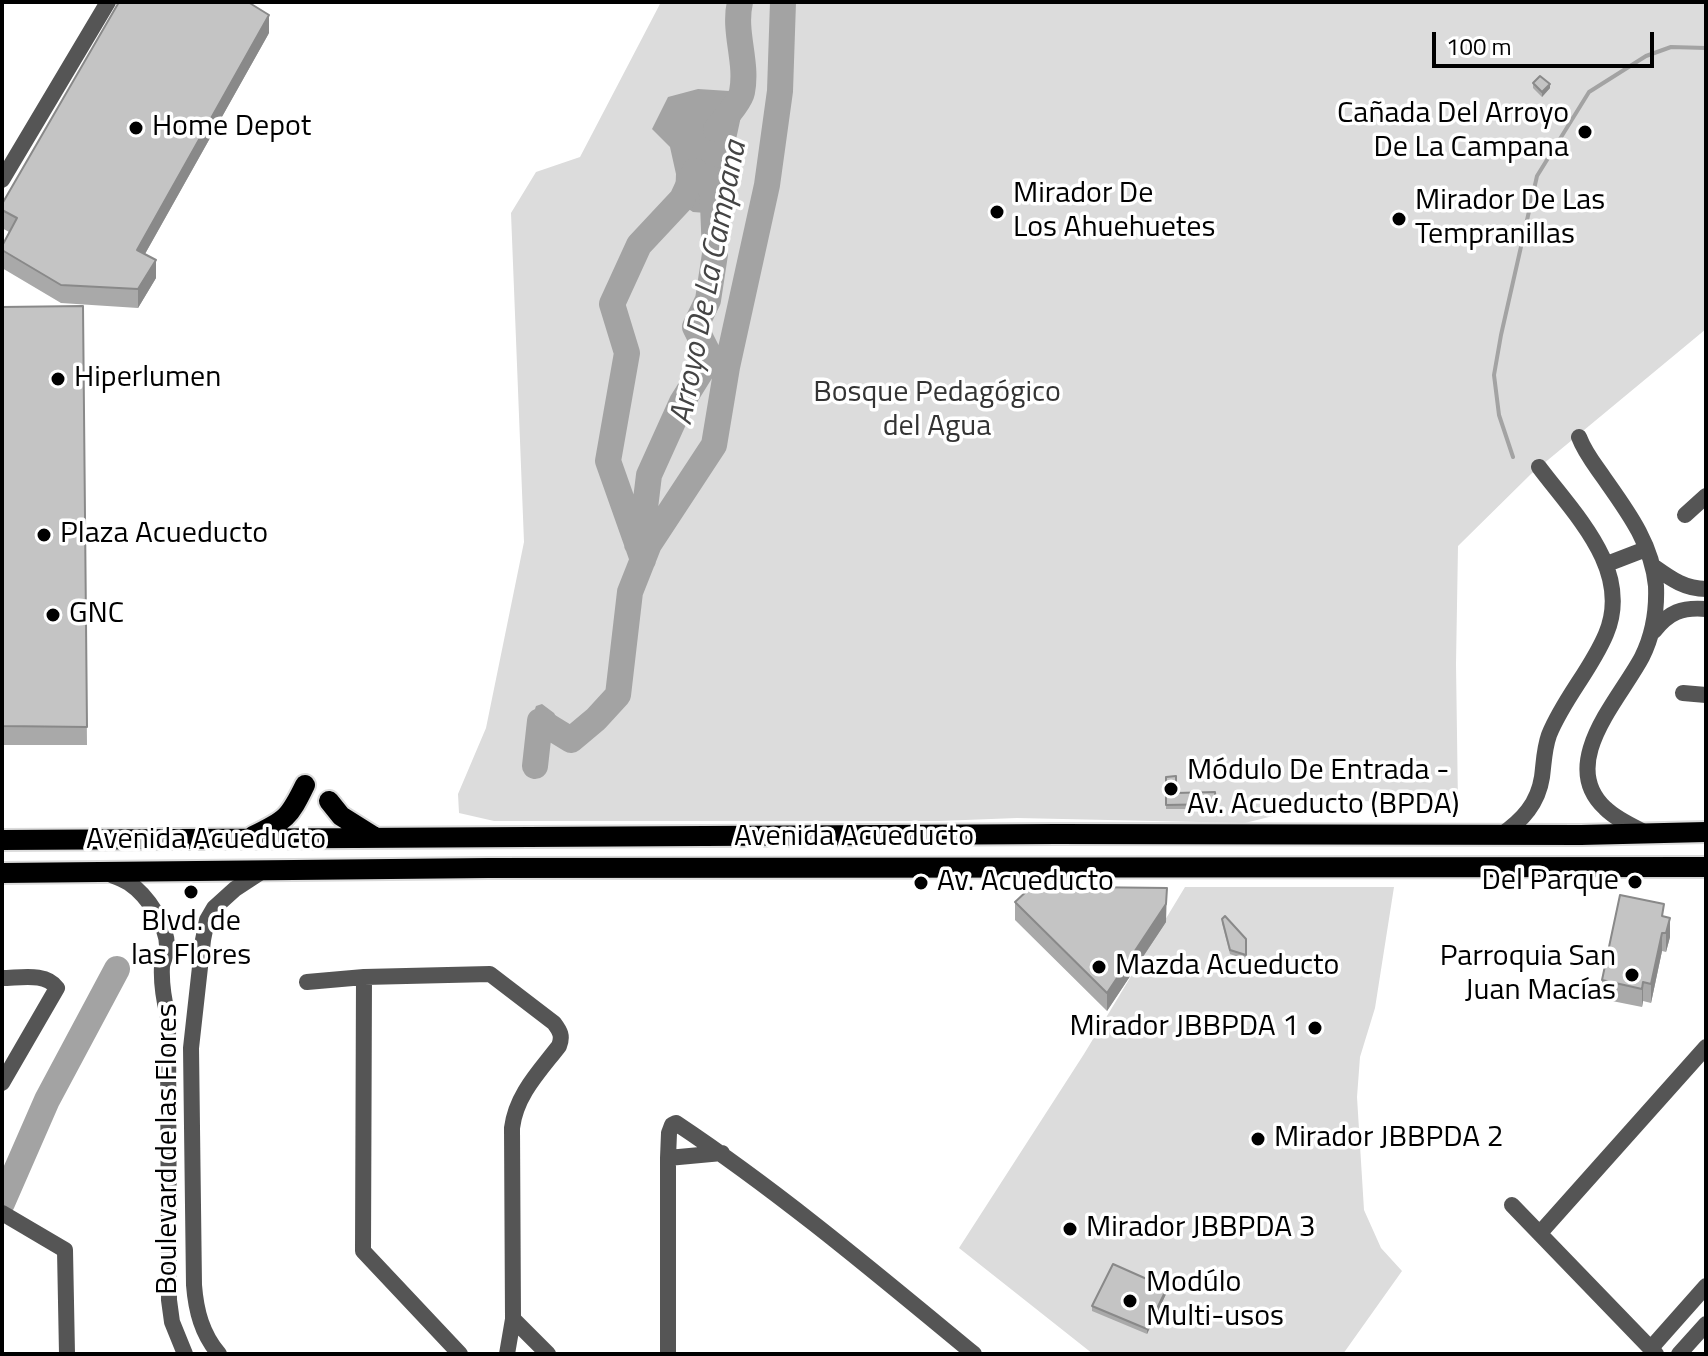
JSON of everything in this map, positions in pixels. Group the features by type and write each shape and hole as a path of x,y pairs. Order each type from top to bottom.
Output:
{"main road":[{"path":"245,839 279,824 293,811 305,785"},
{"path":"329,801 341,816 376,838"},
{"name":"Avenida Acueducto","path":"2,840 1706,832"},
{"path":"1054,868 1056,834"},
{"name":"Avenida Acueducto","path":"2,873 488,868 1706,867"}],"street":[{"path":"2,180 108,2"},
{"path":"1579,437 1584,451 1634,521 1653,566 1656,606 1650,636 1642,656 1594,737 1586,766 1594,795 1604,808 1646,833"},
{"path":"1501,835 1532,805 1542,778 1550,732 1606,635 1612,608 1613,591 1607,564 1586,529 1539,467"},
{"path":"1685,515 1706,496"},
{"path":"1607,564 1646,549"},
{"path":"1650,636 1673,613 1686,608 1705,609 1706,589 1680,585 1653,566"},
{"path":"1683,693 1706,695"},
{"name":"Boulevard de las Flores","path":"219,1354 202,1328 195,1307 191,1048 207,920 224,898 264,870"},
{"name":"Boulevard de las Flores","path":"104,872 130,884 146,899 159,917 173,961 168,1017 169,1300 172,1322 185,1354"},
{"path":"307,982 364,977 490,974 554,1023 560,1031 562,1039 559,1046 521,1096 514,1112 513,1319 507,1354"},
{"path":"364,977 363,1251 460,1354"},
{"path":"2,978 45,978 52,980 57,988 2,1083"},
{"path":"1540,1233 1706,1047"},
{"path":"168,1118 192,1118"},
{"path":"668,1354 668,1158 669,1133 676,1123 722,1153 974,1354"},
{"path":"668,1158 722,1153"},
{"path":"1512,1205 1653,1351 1706,1286"},
{"path":"6,1215 65,1250 67,1354"},
{"path":"513,1319 548,1354"},
{"path":"1679,1354 1706,1324"}],"green space":[{"name":"Bosque Pedagógico del Agua","path":"661,2 1706,2 1706,329 1531,474 1458,546 1458,805 1337,800 1245,823 1017,818 939,821 494,821 459,813 458,794 486,728 524,542 511,213 536,172 580,157"},
{"path":"1185,887 1394,887 1375,1008 1360,1057 1357,1097 1364,1210 1381,1248 1402,1271 1343,1354 1093,1354 959,1248 1084,1054"}],"shaded area":[{"path":"698,89 729,91 743,107 720,214 693,212 675,200 676,174 670,147 652,129 668,97"},
{"path":"542,704 554,713 559,722 557,725 546,729 538,727 535,709"}],"building":[{"name":"Home Depot","path":"119,2 248,2 269,15 137,250 156,260 138,289 61,285 2,250 17,218 2,210 2,204"},
{"path":"1540,76 1550,84 1542,92 1533,83"},
{"name":"Plaza Acueducto","path":"83,306 87,727 2,726 2,307"},
{"name":"Módulo De Entrada - Av. Acueducto (BPDA)","path":"1176,776 1176,793 1215,792 1216,804 1166,805 1166,777"},
{"name":"Mazda Acueducto","path":"1042,877 1081,878 1080,887 1167,888 1166,904 1107,993 1015,902"},
{"name":"Parroquia San Juan Macías","path":"1620,895 1664,904 1662,916 1670,918 1666,933 1662,933 1651,984 1643,982 1642,989 1602,980"},
{"path":"1225,916 1246,939 1246,955 1230,950 1222,919"},
{"name":"Modúlo Multi-usos","path":"1113,1264 1167,1288 1147,1329 1092,1306"}],"waterway":[{"path":"716,129 742,92 738,24 740,2"},
{"name":"Arroyo De La Campana","path":"535,766 540,721 571,740 618,695 630,592 649,544 714,445 727,367 767,185 780,91 783,2"},
{"path":"1513,457 1499,415 1494,375 1537,176 1589,92 1646,56 1671,47 1706,48"},
{"path":"643,560 608,461 627,353 612,304 639,245 682,199 695,171"},
{"path":"637,544 649,475 682,402 710,357 695,327 708,300 715,254 712,179"},
{"name":"Arroyo De La Campana","path":"2,1203 47,1100 117,969"}],"place":[{"name":"Home Depot","path":"136,128"},
{"name":"Cañada Del Arroyo De La Campana","path":"1585,132"},
{"name":"Mirador De Los Ahuehuetes","path":"997,212"},
{"name":"Mirador De Las Tempranillas","path":"1399,219"},
{"name":"Hiperlumen","path":"58,379"},
{"name":"Plaza Acueducto","path":"44,535"},
{"name":"GNC","path":"53,615"},
{"name":"Módulo De Entrada - Av. Acueducto (BPDA)","path":"1171,789"},
{"name":"Del Parque","path":"1635,882"},
{"name":"Av. Acueducto","path":"921,883"},
{"name":"Blvd. de las Flores","path":"191,892"},
{"name":"Mazda Acueducto","path":"1099,967"},
{"name":"Parroquia San Juan Macías","path":"1632,975"},
{"name":"Mirador JBBPDA 1","path":"1315,1028"},
{"name":"Mirador JBBPDA 2","path":"1258,1139"},
{"name":"Mirador JBBPDA 3","path":"1070,1229"},
{"name":"Modúlo Multi-usos","path":"1130,1301"}]}
